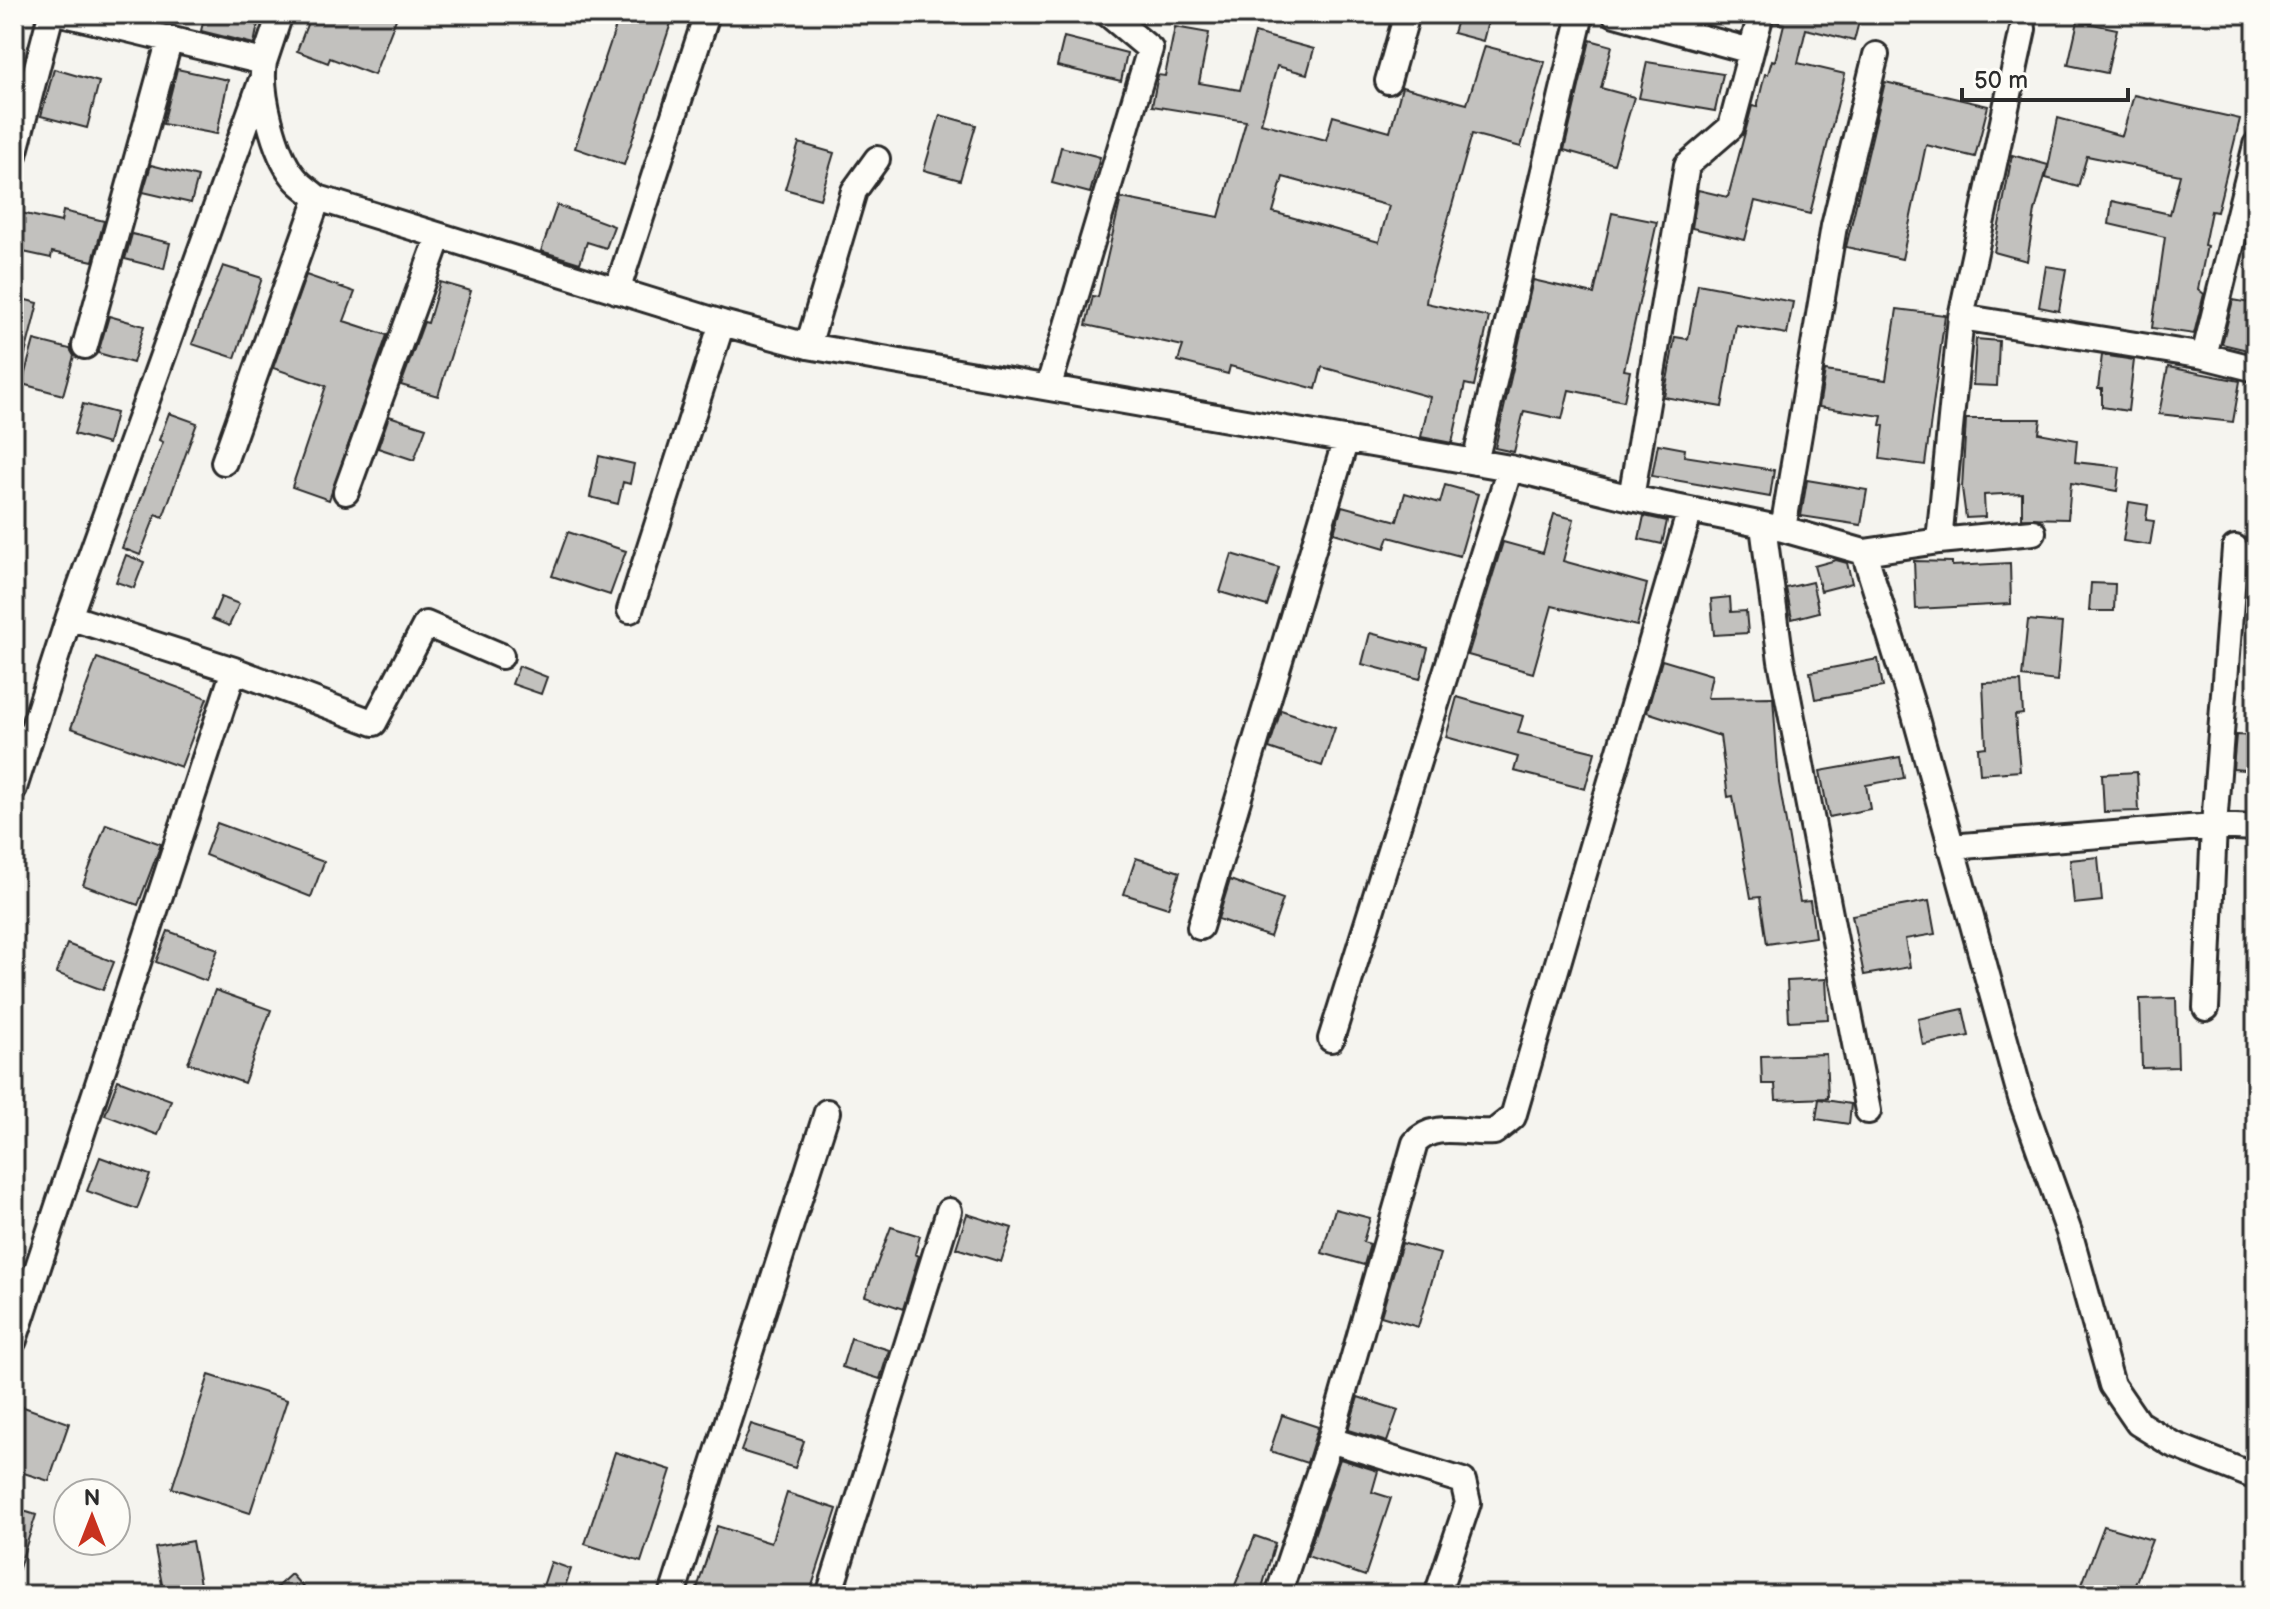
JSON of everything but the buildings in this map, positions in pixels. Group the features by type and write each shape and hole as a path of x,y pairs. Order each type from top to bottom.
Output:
{"street":[{"path":"14,155 51,14"},
{"path":"65,14 136,22 170,39 263,72"},
{"path":"14,788 69,617 263,72 280,14"},
{"path":"617,291 707,14"},
{"path":"1049,385 1150,49 1108,14"},
{"path":"1388,81 1407,14"},
{"path":"1475,462 1581,14"},
{"path":"1615,14 1751,51"},
{"path":"1631,498 1687,165 1731,127 1761,14"},
{"path":"1939,541 1961,317 2023,29"},
{"path":"85,346 170,39"},
{"path":"1868,1111 1781,661 1773,527 1834,226 1876,55"},
{"path":"263,72 280,154 293,176 318,198 722,323 808,346 1049,385 1510,468 1631,498 1773,527 1864,552 2033,532"},
{"path":"2204,356 2256,145"},
{"path":"808,346 854,191 877,159"},
{"path":"224,462 318,198"},
{"path":"346,492 439,236"},
{"path":"1961,317 2204,356 2256,369"},
{"path":"630,610 722,323"},
{"path":"1200,927 1346,439"},
{"path":"1331,1039 1510,468"},
{"path":"1278,1595 1330,1440 1415,1143 1424,1134 1436,1129 1494,1132 1513,1117 1690,510"},
{"path":"2206,1008 2214,826 2235,548"},
{"path":"1864,552 1915,715 2021,1098 2070,1235 2112,1385 2138,1423 2172,1444 2256,1477"},
{"path":"69,617 234,670 374,723 426,624 501,656"},
{"path":"14,1340 234,670"},
{"path":"1950,847 2214,826 2256,828"},
{"path":"672,1595 827,1112"},
{"path":"829,1595 949,1211"},
{"path":"1330,1440 1463,1481 1468,1503 1437,1595"}]}
